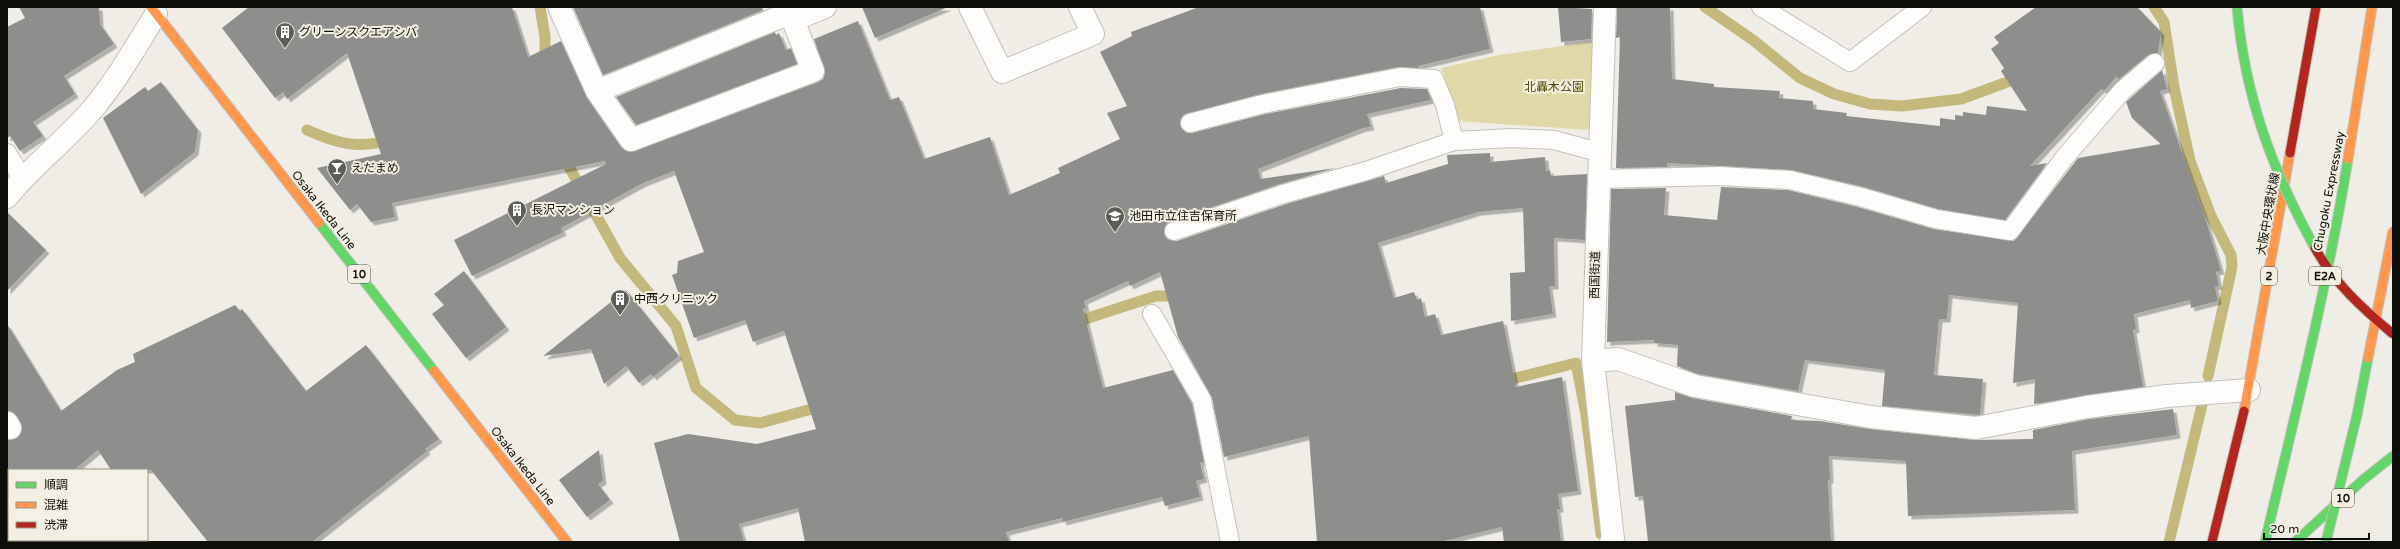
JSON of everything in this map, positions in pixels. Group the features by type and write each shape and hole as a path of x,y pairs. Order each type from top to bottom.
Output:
{"main road":[{"path":"2237,7 2244,65 2256,118 2282,187 2319,256 2332,276 2361,306 2393,334"},
{"name":"大阪中央環状線","path":"2212,542 2249,390 2316,7"},
{"name":"Chugoku Expressway","path":"2265,542 2300,392 2342,196 2372,7"},
{"name":"Osaka Ikeda Line","path":"153,10 567,542"},
{"path":"2326,542 2357,415 2393,231"},
{"name":"10","path":"2295,542 2364,478 2393,456"}],"street":[{"path":"559,7 597,91 631,140 813,72 790,13 597,91"},
{"path":"793,20 825,7"},
{"path":"970,7 1002,72 1093,34 1080,7"},
{"name":"西国街道","path":"1605,7 1598,152 1593,361 1613,539 1611,542"},
{"path":"7,196 22,178 55,149 91,111 142,38 153,10"},
{"path":"1593,361 1618,359 1696,386 1871,417 1976,428 2087,407 2167,396 2249,390"}],"lane":[{"path":"1761,7 1850,62 1922,7"},
{"path":"1598,179 1720,176 1790,180 1861,197 1936,219 2010,231 2064,158 2122,90 2155,64"},
{"path":"1190,123 1263,104 1325,91 1400,77 1427,78 1434,79 1442,98 1454,141"},
{"path":"1174,231 1283,194 1366,171 1454,141 1511,138 1554,140 1598,152"},
{"path":"7,153 22,178"},
{"path":"1152,314 1202,400 1230,542"}],"green space":[{"name":"北轟木公園","path":"1597,41 1590,130 1456,121 1441,68 1499,55"}],"building":[{"path":"19,7 99,7 100,24 114,44 64,76 75,94 33,122 43,136 20,151 10,136 7,138 7,27 25,18"},
{"path":"249,7 512,7 528,57 561,41 587,98 621,147 630,152 818,82 823,79 825,73 814,39 858,21 890,100 899,97 924,159 990,137 1009,195 1060,173 1058,168 1120,139 1107,113 1127,106 1100,52 1132,36 1131,32 1199,7 1480,7 1490,49 1418,66 1418,68 1398,67 1261,94 1183,115 1180,126 1187,133 1192,133 1265,114 1401,88 1427,89 1431,100 1367,114 1371,127 1363,128 1258,169 1260,179 1336,168 1280,184 1171,221 1166,224 1164,234 1167,239 1177,241 1286,204 1384,176 1386,183 1448,164 1447,155 1490,153 1490,162 1545,157 1546,171 1550,170 1551,176 1587,174 1585,240 1554,238 1555,286 1549,286 1553,314 1511,321 1510,273 1525,272 1523,208 1478,212 1378,243 1394,298 1414,292 1417,300 1421,298 1425,317 1435,314 1441,335 1503,321 1516,387 1562,377 1578,491 1558,494 1560,509 1557,509 1561,542 1504,542 1502,527 1440,542 1317,542 1309,436 1224,457 1212,398 1178,337 1160,272 1130,286 1128,281 1084,301 1086,308 1083,309 1103,388 1173,370 1192,404 1204,462 1200,463 1204,479 1196,481 1200,497 1165,506 1162,497 1063,522 1062,518 1006,532 1009,542 805,542 798,508 739,524 744,542 680,542 654,443 688,434 757,444 816,429 784,331 753,342 745,320 694,338 672,275 677,273 678,261 704,252 674,171 643,183 561,228 563,232 472,276 454,240 606,164 605,161 392,203 395,217 371,222 357,204 350,210 317,168 381,154 347,53 287,99 283,92 275,98 222,28"},
{"path":"573,7 762,7 763,10 603,75"},
{"path":"862,7 948,7 875,38"},
{"path":"1558,7 1592,9 1591,39 1561,42"},
{"path":"1670,7 1672,79 1714,84 1714,87 1780,91 1779,98 1813,101 1813,109 1847,113 1846,116 1940,126 1940,118 1955,120 1955,115 1963,116 1963,112 1986,115 1987,106 2027,111 2001,71 2004,68 1991,49 1999,43 1994,37 2036,7 2137,7 2161,32 2158,53 2148,55 2118,80 2117,76 2104,91 2101,89 2030,166 2047,163 2005,220 1938,209 1864,187 1791,170 1667,163 1667,167 1616,168 1620,37 1616,38 1617,8"},
{"path":"775,32 776,35 779,33 786,50 791,48 797,64 636,125 616,97"},
{"path":"2162,70 2167,89 2160,91 2205,217 2221,271 2216,272 2219,286 2215,287 2218,301 2191,308 2190,300 2134,314 2136,329 2133,330 2143,387 2034,404 2035,379 2013,383 2018,303 1949,295 1947,319 1939,319 1934,375 1983,379 1980,415 1882,406 1885,370 1805,360 1798,391 1698,374 1677,366 1678,345 1654,343 1654,340 1607,342 1611,189 1666,188 1664,215 1717,220 1721,187 1788,190 1858,207 1934,229 2014,241 2078,158 2161,144 2132,118 2126,102"},
{"path":"161,82 198,130 195,152 141,194 103,118 145,87 148,91"},
{"path":"7,212 46,250 7,291"},
{"path":"464,271 506,327 466,358 432,314 444,305 434,294"},
{"name":"中西クリニック","path":"626,290 679,356 653,377 651,374 639,383 626,366 604,384 591,349 543,356"},
{"path":"235,305 240,311 242,309 306,391 366,345 439,439 425,449 427,451 312,542 208,542 151,470 110,469 98,450 75,469 7,470 7,440 17,438 22,428 17,416 7,411 7,324 61,411 117,370 135,362 133,354"},
{"path":"1675,392 1693,398 1792,416 1791,420 1820,421 1870,429 1975,440 2033,439 2033,430 2089,419 2173,409 2177,435 2072,451 2075,510 1908,516 1906,461 1829,456 1830,480 1828,480 1831,542 1648,542 1643,496 1635,497 1625,406 1675,400"},
{"path":"599,450 603,481 598,484 610,500 587,517 559,480"}],"waterway":[{"path":"540,7 545,37 545,64"},
{"path":"1705,7 1753,40 1800,78 1834,94 1870,104 1902,106 1961,99 2021,77"},
{"path":"2154,7 2164,22 2174,87 2190,161 2211,216 2231,255 2232,267 2208,376"},
{"path":"307,130 329,139 348,144 379,143 391,140"},
{"path":"563,156 620,258 676,326 696,388 735,420 760,423 823,406"},
{"path":"1073,323 1156,296 1181,296"},
{"path":"1500,382 1576,363 1586,415 1601,534"},
{"path":"2169,542 2202,405"}],"traffic: fast":[{"path":"2237,7 2247,72 2263,132 2286,190 2315,248"},
{"path":"2265,542 2320,303 2340,207 2348,159"},
{"path":"319,223 434,371"},
{"path":"2326,542 2357,415 2368,358"},
{"path":"2295,542 2364,479 2393,456"}],"traffic: slow":[{"path":"151,7 319,223"},
{"path":"2348,159 2372,7"},
{"path":"2244,411 2290,153"},
{"path":"2368,358 2393,231"},
{"path":"434,371 567,542"}],"traffic: jam":[{"path":"2290,153 2316,7"},
{"path":"2315,248 2340,284 2360,305 2393,334"},
{"path":"2212,542 2244,411"}],"place":[{"name":"グリーンスクエアシバ","path":"285,49"},
{"name":"えだまめ","path":"337,185"},
{"name":"長沢マンション","path":"517,227"},
{"name":"池田市立住吉保育所","path":"1115,233"},
{"name":"中西クリニック","path":"620,316"}]}
